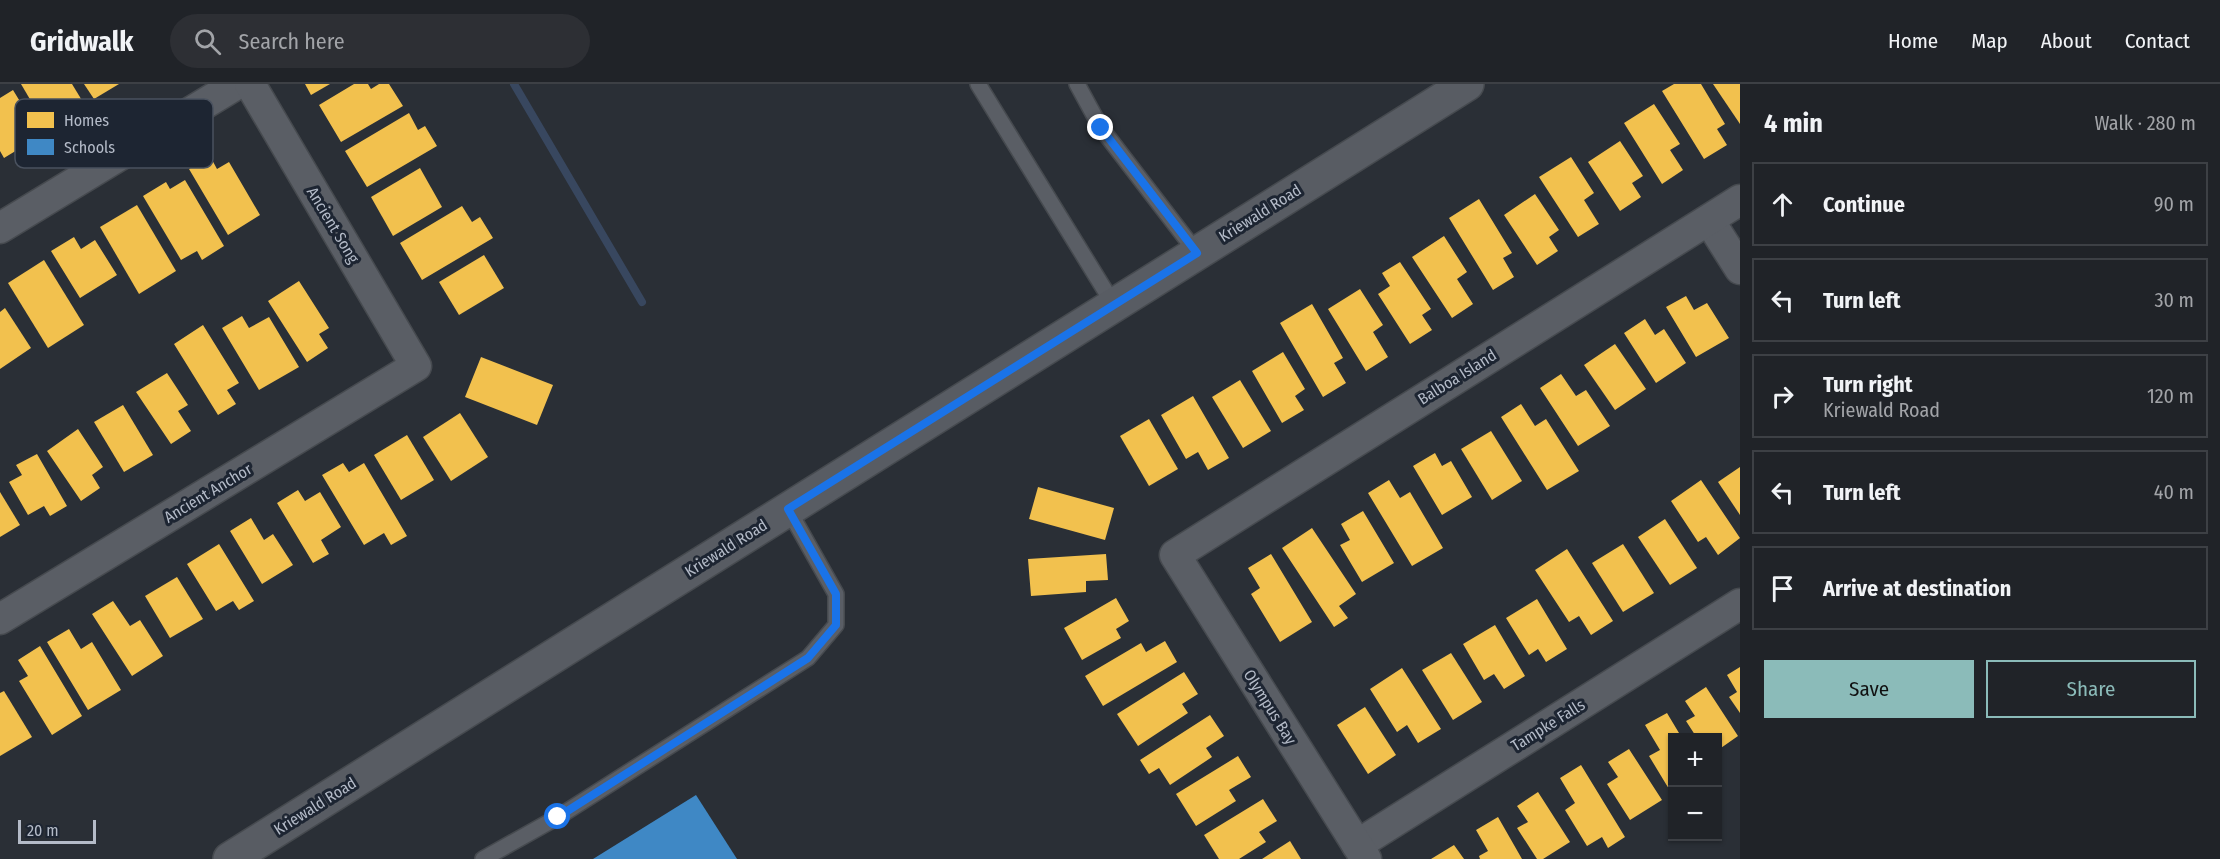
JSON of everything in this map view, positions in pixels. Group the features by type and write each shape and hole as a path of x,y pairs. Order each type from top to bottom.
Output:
{"street":[{"path":"212,99 237,84"},
{"name":"Ancient Song","path":"250,84 416,366"},
{"name":"Kriewald Road","path":"230,859 1467,84"},
{"path":"0,228 99,168"},
{"name":"Balboa Island","path":"1175,555 1740,200"},
{"path":"1709,219 1740,269"},
{"name":"Ancient Anchor","path":"0,619 416,366"},
{"name":"Olympus Bay","path":"1175,555 1361,852"},
{"name":"Tampke Falls","path":"1361,852 1740,604"}],"lane":[{"path":"978,84 1114,305"},
{"path":"1077,84 1101,128 1197,253"},
{"path":"483,859 558,817 808,658 836,625 836,594 788,509"}],"building: Homes":[{"path":"21,84 72,84 81,99 30,99"},
{"path":"84,84 119,84 94,99"},
{"path":"305,84 330,84 311,95"},
{"path":"354,84 368,84 371,89 379,84 389,84 403,106 341,142 319,105"},
{"path":"1674,84 1701,84 1725,124 1717,129 1727,145 1704,159 1662,91"},
{"path":"1713,84 1740,84 1740,124"},
{"path":"13,90 18,99 15,99 15,151 4,158 0,151 0,98"},
{"path":"1654,104 1680,144 1670,150 1683,170 1662,184 1624,123"},
{"path":"409,113 418,130 425,126 437,146 367,187 345,151"},
{"path":"1620,141 1643,176 1632,183 1641,197 1620,211 1588,162"},
{"path":"1571,157 1594,193 1584,200 1599,224 1578,237 1539,177"},
{"path":"213,162 217,169 229,162 260,215 228,235 189,169 213,168"},
{"path":"420,168 442,207 393,236 371,197"},
{"path":"185,180 224,246 202,260 197,251 181,260 143,196 166,182 170,189"},
{"path":"1535,194 1559,230 1549,237 1558,251 1537,265 1504,215"},
{"path":"1479,199 1512,253 1503,258 1514,277 1493,290 1449,218"},
{"path":"137,205 176,271 139,294 100,227"},
{"path":"462,206 472,222 480,217 493,238 422,280 400,243"},
{"path":"1444,236 1467,272 1457,279 1473,304 1452,318 1412,257"},
{"path":"74,237 81,249 95,240 117,275 80,298 51,251"},
{"path":"484,255 504,288 459,315 439,282"},
{"path":"44,260 84,325 48,348 8,283"},
{"path":"1400,262 1431,309 1422,315 1432,330 1410,344 1378,294 1390,286 1382,273"},
{"path":"299,281 329,328 319,334 328,348 307,362 268,301"},
{"path":"1360,289 1383,325 1373,332 1388,357 1366,371 1328,309"},
{"path":"1686,296 1694,310 1707,303 1729,338 1696,357 1666,307"},
{"path":"1312,304 1343,358 1334,363 1346,383 1323,397 1280,323"},
{"path":"5,308 31,348 0,369 0,312"},
{"path":"242,316 249,328 269,317 299,367 259,390 222,328"},
{"path":"1645,319 1655,335 1664,329 1686,363 1656,383 1624,333"},
{"path":"203,325 239,383 227,390 236,404 218,415 174,344"},
{"path":"1615,344 1646,389 1615,410 1584,365"},
{"path":"1283,352 1305,389 1295,396 1304,410 1282,423 1252,371"},
{"path":"481,357 553,385 537,425 465,397"},
{"path":"167,373 188,405 178,411 191,431 171,444 136,392"},
{"path":"1561,374 1576,396 1586,390 1610,426 1578,446 1540,388"},
{"path":"1240,380 1271,431 1243,448 1212,397"},
{"path":"1193,396 1229,458 1208,470 1198,452 1186,459 1161,415"},
{"path":"1521,404 1535,426 1546,419 1579,471 1547,490 1501,417"},
{"path":"123,405 153,455 124,472 94,422"},
{"path":"460,413 488,457 451,481 423,437"},
{"path":"1149,419 1178,469 1149,486 1120,436"},
{"path":"78,429 103,467 92,475 100,488 81,501 47,451"},
{"path":"1491,431 1522,481 1492,500 1461,449"},
{"path":"407,435 434,480 401,500 374,455"},
{"path":"1435,453 1442,466 1451,461 1472,497 1442,515 1413,466"},
{"path":"37,454 67,506 50,516 44,506 28,515 9,482 22,475 16,465"},
{"path":"343,463 349,472 364,463 407,536 391,545 384,533 364,545 322,475"},
{"path":"1740,467 1740,515 1718,482"},
{"path":"1389,480 1400,498 1410,492 1443,548 1412,566 1368,493"},
{"path":"1701,480 1740,538 1718,555 1706,537 1698,542 1671,501"},
{"path":"1038,487 1114,508 1105,540 1029,519"},
{"path":"298,490 305,501 320,492 341,527 321,540 329,554 313,563 277,503"},
{"path":"0,492 20,525 0,537"},
{"path":"1363,511 1394,563 1362,582 1340,545 1350,540 1341,524"},
{"path":"251,518 264,540 273,534 293,565 262,584 230,531"},
{"path":"1665,519 1697,568 1670,585 1638,537"},
{"path":"1312,528 1356,594 1339,606 1348,618 1334,627 1282,548"},
{"path":"219,544 254,601 239,610 233,601 216,611 187,564"},
{"path":"1623,544 1654,593 1623,612 1592,563"},
{"path":"1567,549 1613,621 1591,635 1579,616 1569,622 1535,570"},
{"path":"1106,554 1108,580 1086,581 1086,592 1031,596 1028,559"},
{"path":"1271,554 1312,622 1280,642 1251,594 1260,588 1248,568"},
{"path":"177,577 203,619 170,638 145,596"},
{"path":"1116,598 1129,621 1116,629 1121,638 1082,660 1064,628"},
{"path":"1537,599 1567,649 1546,662 1538,649 1529,655 1506,618"},
{"path":"113,601 130,626 140,620 163,656 132,676 92,614"},
{"path":"1495,625 1525,676 1504,689 1494,674 1484,680 1463,644"},
{"path":"69,629 81,649 92,642 121,690 88,710 47,642"},
{"path":"1165,641 1177,662 1103,706 1085,676 1141,643 1146,652"},
{"path":"40,646 82,716 52,735 19,681 28,676 18,660"},
{"path":"1451,653 1482,702 1453,720 1422,670"},
{"path":"1740,667 1740,713 1729,697 1737,692 1727,675"},
{"path":"1402,668 1441,729 1418,743 1407,725 1397,732 1370,689"},
{"path":"1184,672 1198,694 1182,704 1188,713 1138,746 1117,714"},
{"path":"1706,687 1738,736 1722,747 1722,733 1694,733 1686,721 1695,716 1685,701"},
{"path":"4,691 32,737 0,756 0,693"},
{"path":"1365,707 1396,755 1368,774 1337,725"},
{"path":"1667,713 1679,733 1668,733 1668,787 1649,756 1660,750 1645,725"},
{"path":"1210,715 1224,736 1206,748 1212,757 1170,785 1159,768 1149,774 1140,760"},
{"path":"1629,749 1662,800 1630,820 1607,784 1618,777 1608,762"},
{"path":"1238,756 1251,777 1229,790 1236,801 1196,826 1176,794"},
{"path":"1581,765 1625,837 1608,848 1602,837 1587,846 1565,810 1575,803 1560,778"},
{"path":"1538,792 1570,842 1543,859 1537,859 1517,828 1528,822 1517,806"},
{"path":"1263,799 1277,821 1259,832 1266,842 1239,859 1219,859 1204,835"},
{"path":"1498,817 1522,859 1480,859 1479,856 1488,851 1476,830"},
{"path":"1290,841 1301,859 1262,859"},
{"path":"1454,845 1464,859 1431,859"}],"building: Schools":[{"path":"696,795 737,859 593,859"}],"waterway":[{"path":"514,84 642,302"}],"route":[{"path":"558,817 808,658 836,625 836,594 788,509 1197,253 1101,128"}]}
